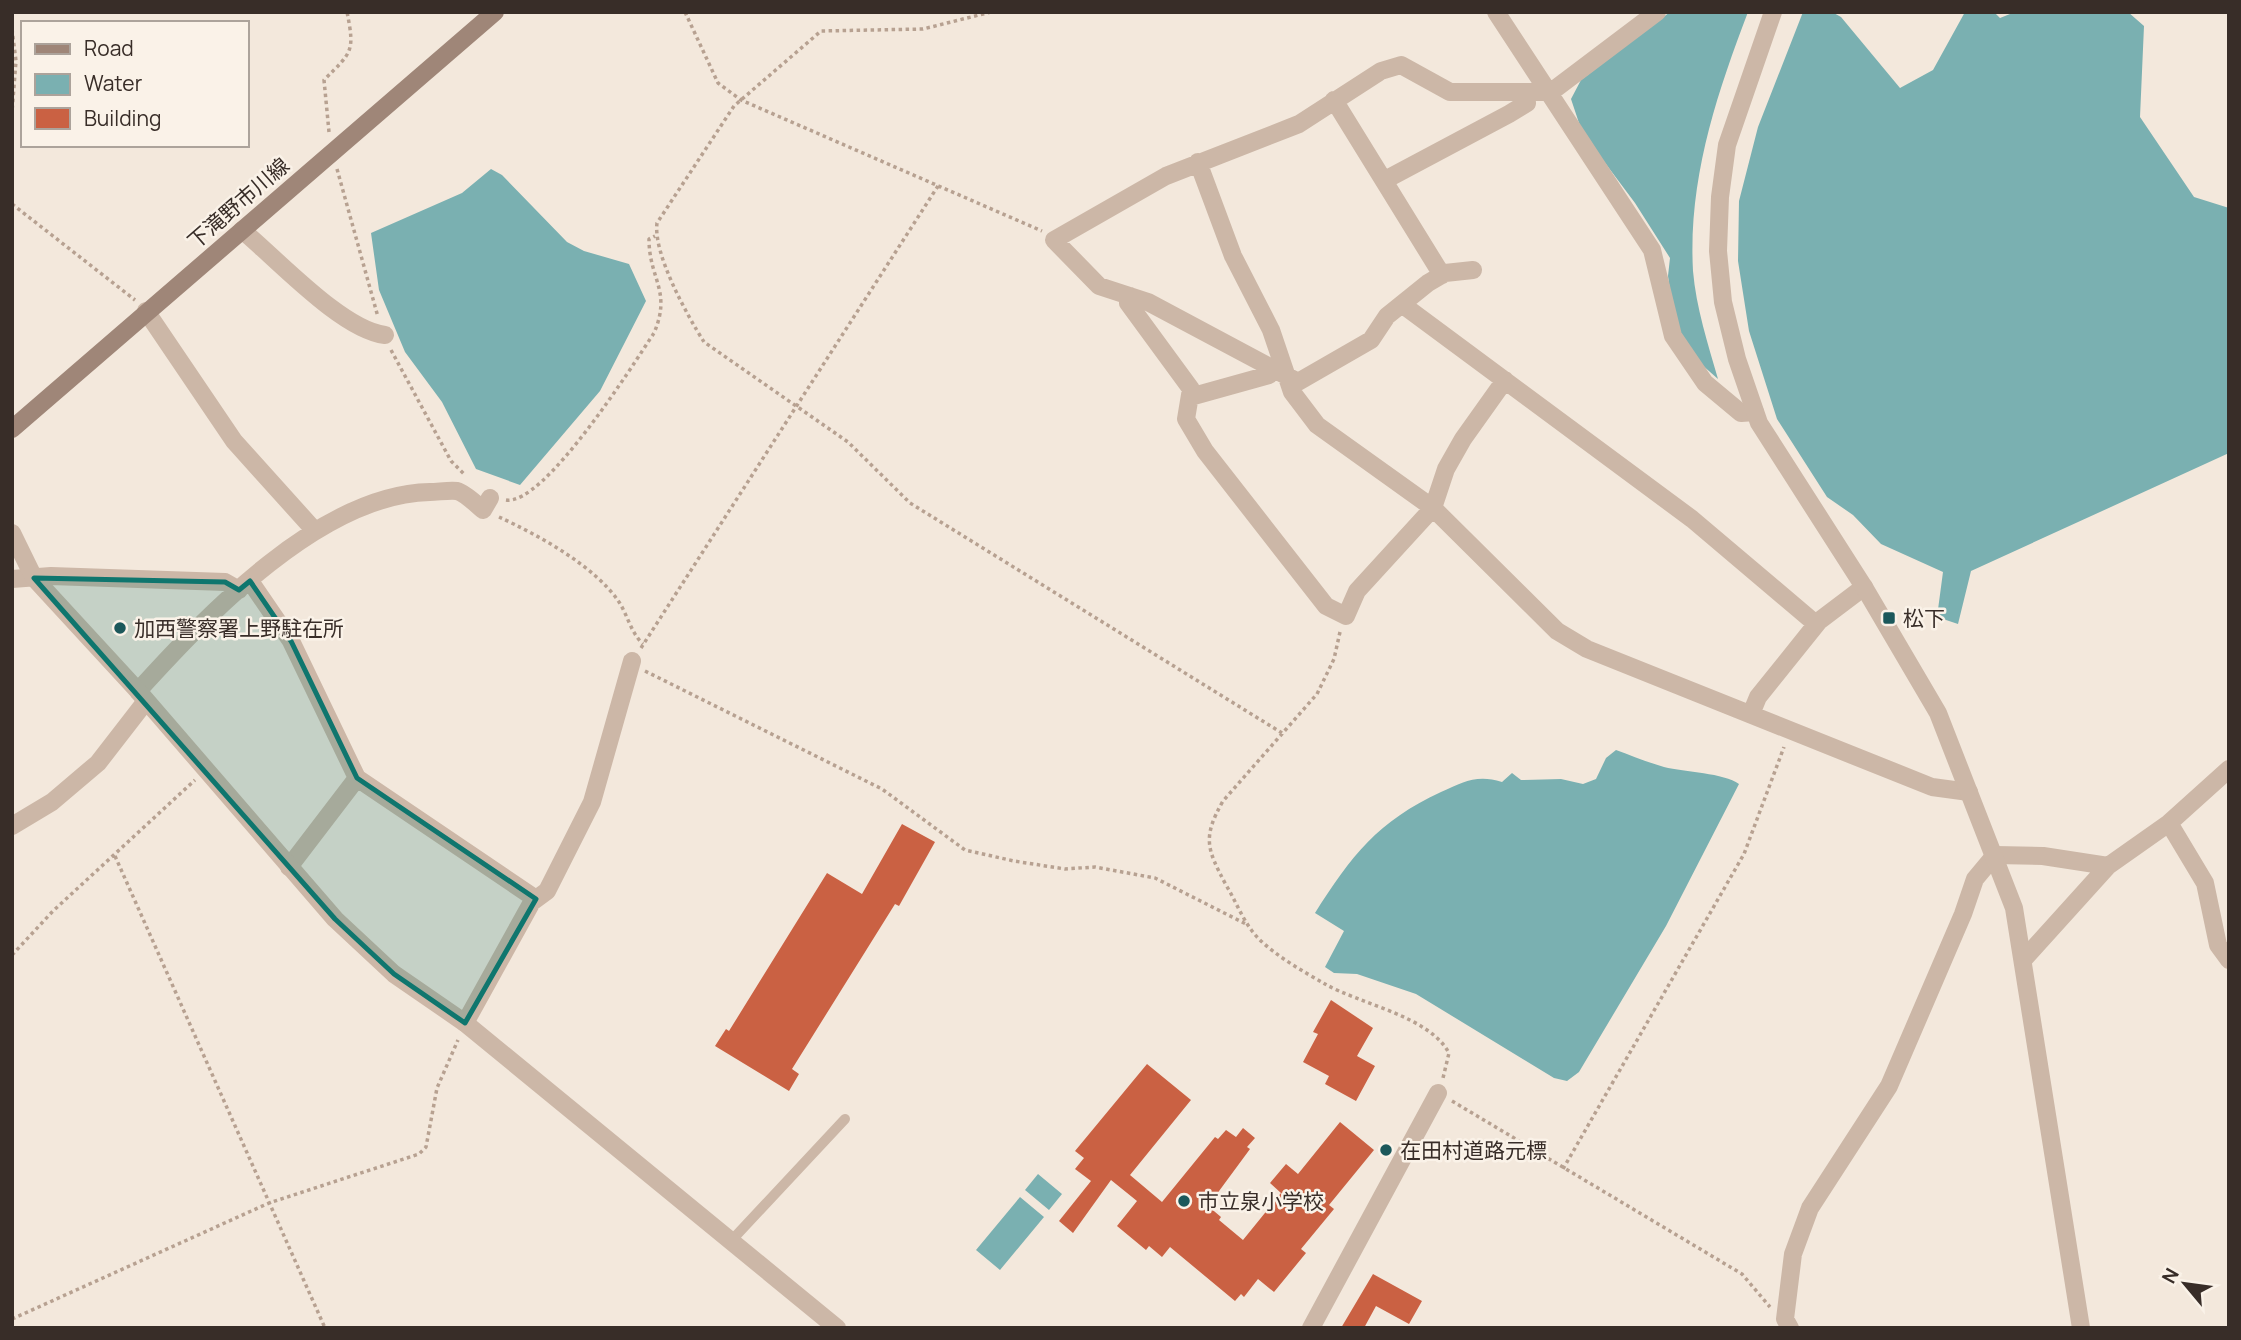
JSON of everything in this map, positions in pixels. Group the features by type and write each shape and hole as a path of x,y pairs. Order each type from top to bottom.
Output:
{"main road":[{"name":"下滝野市川線","path":"12,429 495,12"}],"street":[{"path":"1496,12 1652,250 1673,336 1705,383 1741,414 1755,412"},
{"path":"1473,270 1442,275 1387,316 1371,340 1356,352 1298,382 1288,380 1148,302 1098,286 1054,240 1166,176 1299,124 1381,71 1401,65 1450,92 1550,92 1657,12"},
{"path":"1773,12 1727,145 1720,197 1718,251 1723,302 1737,359 1755,412 1864,587 1938,713 2014,908 2081,1328"},
{"path":"1385,180 1527,103 1526,94"},
{"path":"1335,100 1442,275"},
{"path":"1198,162 1233,256 1271,330 1292,392 1317,425 1433,508 1557,631 1587,649 1932,787 1969,792"},
{"path":"242,230 337,312 373,334 386,335"},
{"path":"1130,296 1128,303 1191,389 1186,419 1205,451 1326,606 1346,616 1357,591 1433,508 1446,469 1463,439 1505,380"},
{"path":"1404,305 1692,519 1816,624"},
{"path":"146,311 234,441 315,531"},
{"path":"1190,397 1269,375 1272,370"},
{"path":"12,826 52,802 98,763 142,696 216,609 315,531 374,501 415,492 458,491 486,504"},
{"path":"12,533 34,578 142,696 335,919 394,974 465,1023 837,1328"},
{"path":"12,579 225,582 245,586 291,641 357,779 536,899"},
{"path":"1751,714 1758,697 1816,624 1864,587"},
{"path":"465,1023 536,899 547,891 592,802 632,661"},
{"path":"2024,959 2108,866 2168,822 2229,769"},
{"path":"289,867 357,779"},
{"path":"2168,822 2204,883 2218,945 2229,960"},
{"path":"1995,855 2043,856 2108,866"},
{"path":"1788,1323 1793,1254 1810,1208 1889,1086 1964,914 1975,879 1995,855"},
{"path":"1311,1328 1438,1093"}],"lane":[{"path":"731,1241 845,1119"}],"path":[{"path":"347,12 354,42 347,56 324,80 329,140 374,307 386,335 451,461 486,504 597,577 619,602 636,638 643,644"},
{"path":"685,12 718,83 741,100 1032,225 1054,240"},
{"path":"991,12 923,29 821,31 741,100 657,223 655,236 688,318 704,342 848,442 909,503 1282,733"},
{"path":"12,29 16,61 12,112"},
{"path":"938,186 632,661 651,676 882,789 965,850 1066,869 1095,867 1155,877 1246,924"},
{"path":"12,204 127,291 146,311"},
{"path":"486,504 512,501 535,487 573,449 654,333 661,316 662,289 649,261 649,239 655,236"},
{"path":"1346,616 1334,659 1317,694 1223,801 1211,822 1208,842 1210,855 1246,924 1261,942 1326,985 1399,1016 1443,1041 1449,1053 1438,1093 1742,1274 1770,1308 1788,1323"},
{"path":"1563,1169 1744,853 1791,729"},
{"path":"12,955 53,911 116,856 155,814 205,772"},
{"path":"116,856 325,1328"},
{"path":"12,1319 269,1203 419,1154 426,1147 437,1088 465,1023"}],"highlighted area":[{"path":"34,578 225,582 239,590 250,581 291,641 357,778 536,899 465,1023 394,974 335,919"}],"water":[{"path":"1670,12 1748,12 1715,107 1695,204 1693,271 1703,325 1718,379 1692,356 1674,320 1668,276 1670,258 1635,203 1582,132 1571,99 1581,80"},
{"path":"1803,12 1832,12 1841,17 1900,88 1933,70 1965,12 1994,12 2000,18 2015,12 2128,12 2144,26 2140,117 2194,197 2229,208 2229,453 1971,571 1958,624 1937,617 1943,572 1881,544 1853,515 1827,497 1777,419 1749,331 1738,261 1739,201 1758,127"},
{"path":"491,169 502,175 567,242 584,251 629,264 646,301 600,391 520,485 476,469 442,402 405,352 379,290 371,233 462,193"},
{"path":"1616,750 1664,767 1714,775 1739,784 1666,926 1579,1072 1567,1081 1554,1078 1416,994 1357,974 1334,973 1325,967 1344,931 1315,913 1354,857 1400,815 1463,782 1485,779 1502,782 1512,773 1521,780 1561,779 1583,784 1596,779 1606,758"},
{"path":"1038,1174 1062,1194 1049,1210 1025,1190"},
{"path":"1020,1197 1044,1217 1000,1270 976,1250"}],"building":[{"path":"902,824 935,842 899,906 895,904 792,1069 799,1074 789,1091 715,1046 726,1029 729,1031 827,873 862,894"},
{"path":"1331,1000 1373,1028 1357,1056 1375,1066 1356,1101 1325,1084 1329,1076 1303,1062 1318,1034 1313,1032"},
{"path":"1147,1064 1191,1100 1130,1175 1162,1202 1215,1137 1218,1139 1226,1130 1236,1137 1243,1128 1255,1138 1247,1147 1250,1149 1208,1206 1221,1217 1219,1220 1243,1240 1281,1193 1270,1183 1286,1164 1298,1174 1340,1122 1374,1150 1329,1205 1334,1209 1301,1249 1306,1253 1274,1292 1258,1279 1244,1297 1241,1294 1235,1301 1170,1247 1162,1257 1149,1246 1146,1250 1117,1226 1137,1201 1111,1180 1073,1233 1059,1221 1091,1181 1075,1169 1084,1158 1075,1151"},
{"path":"1373,1274 1422,1301 1409,1324 1376,1306 1364,1328 1341,1328"}],"place":[{"name":"松下","path":"1889,618"},
{"name":"加西警察署上野駐在所","path":"120,628"},
{"name":"在田村道路元標","path":"1386,1150"},
{"name":"市立泉小学校","path":"1184,1201"}]}
